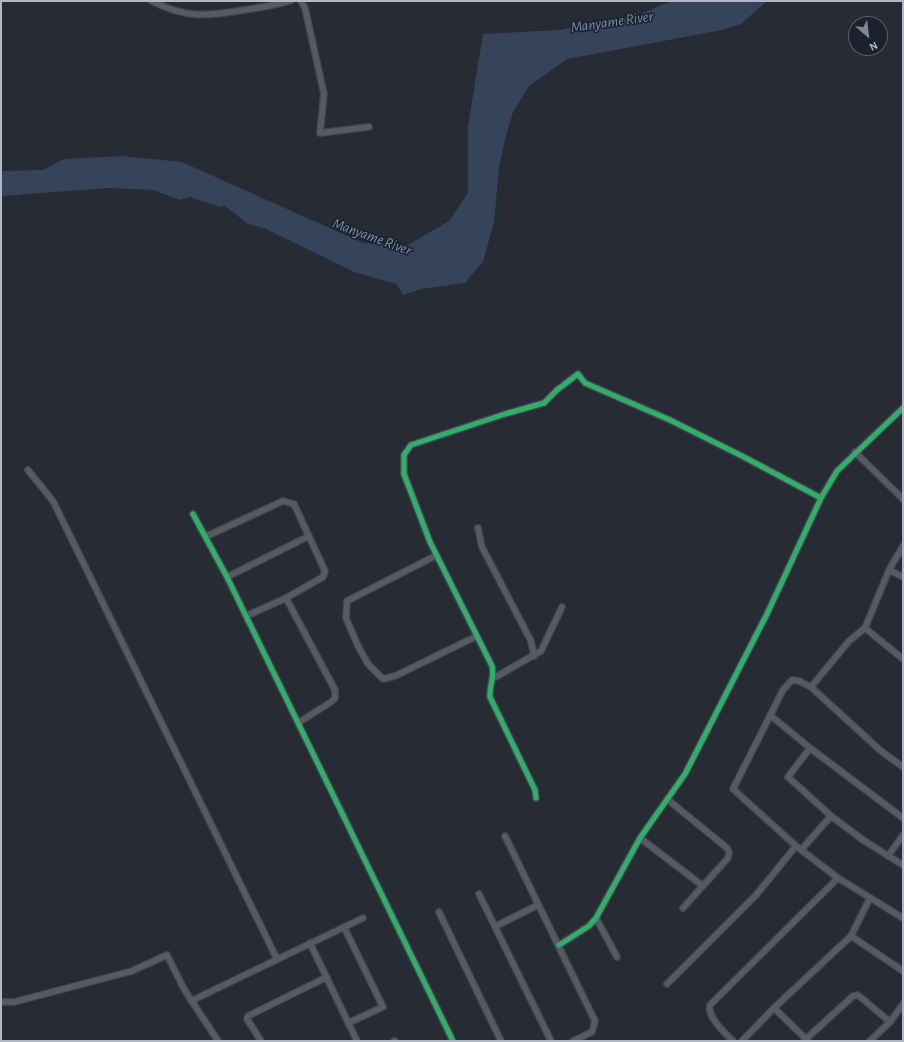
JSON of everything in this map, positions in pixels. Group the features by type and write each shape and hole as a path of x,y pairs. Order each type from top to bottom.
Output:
{"street":[{"path":"152,1 178,13 202,16 277,5 290,1"},
{"path":"301,1 305,8 324,94 320,133 369,127"},
{"path":"536,798 535,790 490,697 489,688 492,679 492,666 430,542 404,474 404,455 411,445 505,414 544,403 557,390 578,374 585,383 670,420 821,498"},
{"path":"559,945 589,926 596,918 640,838 685,774 767,614 821,498 837,471 855,452 903,408"},
{"path":"855,452 903,499"},
{"path":"28,470 53,501 277,959"},
{"path":"207,536 283,501 294,504 310,536 325,571 324,577 286,598 246,616"},
{"path":"193,514 207,536 453,1041"},
{"path":"478,528 482,547 531,641 534,656"},
{"path":"227,577 310,536"},
{"path":"811,688 849,641 864,628 889,570 903,546"},
{"path":"437,555 347,601 346,618 358,646 368,664 383,679 395,676 477,636"},
{"path":"889,570 903,577"},
{"path":"286,598 335,690 335,698 331,702 298,723"},
{"path":"492,679 534,656 543,648 562,607"},
{"path":"864,628 903,659"},
{"path":"903,767 881,751 811,688 799,680 792,680 783,690 733,789 734,792 799,848 838,878 903,918"},
{"path":"770,715 810,748 903,818"},
{"path":"810,748 788,777 831,816 862,840 903,865"},
{"path":"667,799 727,848 729,852 728,858 683,908"},
{"path":"667,984 756,895 831,816"},
{"path":"888,856 903,835"},
{"path":"505,836 595,1021 592,1032 573,1041"},
{"path":"640,838 703,886"},
{"path":"733,1041 718,1025 709,1010 710,1005 838,878"},
{"path":"479,894 551,1041"},
{"path":"742,1041 774,1008 851,936 870,898"},
{"path":"496,926 538,905"},
{"path":"439,912 501,1041"},
{"path":"191,1001 362,918"},
{"path":"596,918 617,957"},
{"path":"344,927 382,1007 348,1023"},
{"path":"851,936 903,971"},
{"path":"310,943 357,1041"},
{"path":"1,1002 14,1002 132,971 167,955 191,1001 218,1041"},
{"path":"261,1041 247,1019 248,1016 327,977"},
{"path":"774,1008 807,1040 853,996 858,995 890,1022"},
{"path":"870,1041 890,1022 903,1004"}],"water":[{"name":"Manyame River","path":"671,1 767,1 741,24 722,30 567,59 529,86 513,112 505,140 499,168 494,222 483,262 465,283 421,289 403,295 396,284 354,272 264,228 248,224 225,206 220,207 190,197 179,200 154,190 109,188 1,196 1,171 43,170 64,159 122,156 182,162 363,243 406,246 449,221 468,193 468,126 483,34 559,30 636,16"}],"cycle path":[{"path":"536,798 535,790 490,697 493,674 492,666 430,542 404,474 404,455 411,445 505,414 544,403 557,390 578,374 585,383 670,420 821,498"},
{"path":"559,945 589,926 596,918 640,838 685,774 767,614 821,498 837,471 903,408"},
{"path":"193,514 227,577 453,1041"}]}
